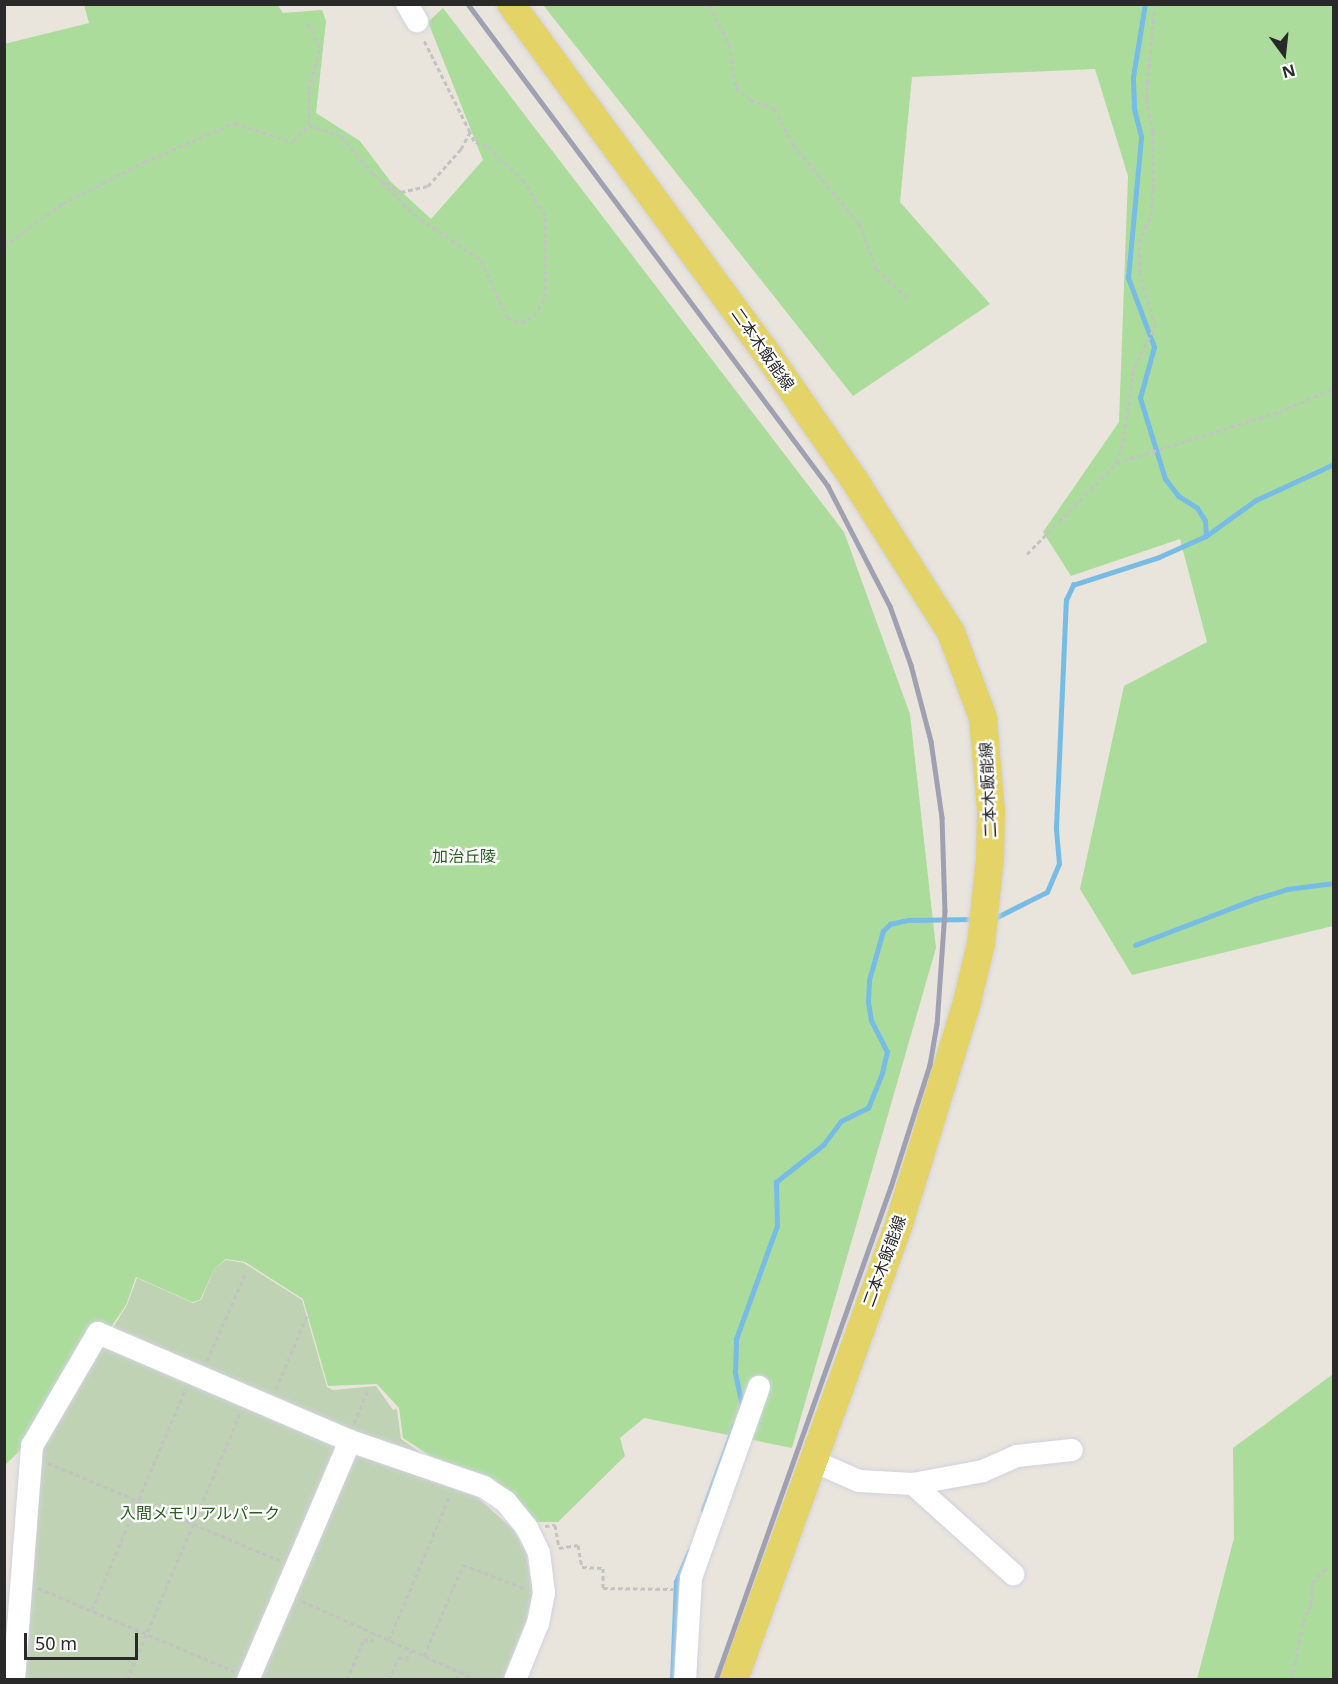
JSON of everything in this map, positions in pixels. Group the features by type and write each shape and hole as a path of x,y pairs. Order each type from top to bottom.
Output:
{"main road":[{"name":"二本木飯能線","path":"511,4 763,348 855,481 951,632 983,718 991,812 984,919 966,1006 919,1161 734,1680"}],"lane":[{"path":"14,1680 30,1455 98,1333 348,1440 484,1487 506,1502 523,1521 539,1553 544,1593 538,1623 515,1680"},
{"path":"685,1680 691,1578 759,1388"},
{"path":"249,1678 348,1440"},
{"path":"811,1460 859,1481 913,1484 983,1471 1017,1456 1072,1450"},
{"path":"913,1484 1013,1574"}],"path":[{"path":"709,4 729,44 736,87 750,100 774,108 792,145 859,223 876,269 908,298"},
{"path":"1027,554 1116,463 1123,442 1134,368 1155,326 1140,273 1139,242 1151,216 1153,189 1154,132 1146,98 1155,4"},
{"path":"309,125 341,136 382,182 429,226 481,260 507,317 520,323 534,316 545,297 545,215 524,181 487,146 474,141 424,45 412,13"},
{"path":"4,246 63,204 215,130 234,123 246,125 286,142 293,142 309,125 309,90 320,47 307,21"},
{"path":"382,182 401,192 428,186 461,149 470,132"},
{"path":"1116,463 1279,412 1334,388"},
{"path":"92,1610 138,1500 247,1269"},
{"path":"269,1406 309,1311"},
{"path":"348,1440 367,1392"},
{"path":"127,1680 247,1396"},
{"path":"30,1455 295,1566"},
{"path":"389,1640 454,1485"},
{"path":"555,1525 559,1548 578,1545 582,1567 603,1568 603,1588 668,1589"},
{"path":"424,1656 463,1565 523,1590 525,1583"},
{"path":"1292,1680 1303,1622 1311,1604 1312,1583 1324,1570 1334,1567"},
{"path":"21,1581 249,1678"},
{"path":"284,1593 478,1680"},
{"path":"347,1680 364,1640 371,1642 375,1634"},
{"path":"389,1680 399,1657 406,1660 411,1650"},
{"path":"456,1680 460,1671"}],"green space":[{"name":"加治丘陵","path":"277,4 283,13 322,10 326,21 316,113 360,141 391,182 431,219 483,160 428,22 443,8 844,532 910,714 936,948 792,1448 644,1418 620,1438 625,1456 558,1522 532,1522 403,1438 399,1408 377,1384 328,1386 303,1299 245,1262 226,1259 215,1268 200,1300 192,1302 136,1277 126,1305 109,1330 25,1446 5,1465 4,44 89,23 84,5"},
{"path":"543,5 1333,5 1333,926 1132,975 1080,889 1124,686 1207,642 1180,539 1071,576 1043,532 1119,422 1128,176 1095,69 912,77 900,202 990,304 853,396"},
{"name":"入間メモリアルパーク","path":"226,1260 244,1263 302,1300 327,1387 333,1390 376,1386 393,1410 397,1409 401,1439 435,1463 356,1454 477,1497 514,1530 526,1553 533,1592 526,1621 503,1679 21,1680 38,1450 127,1305 137,1278 193,1303 201,1300 215,1268"},
{"path":"1333,1374 1333,1679 1197,1679 1234,1538 1233,1448"}],"waterway":[{"path":"993,919 1047,892 1059,864 1056,827 1066,600 1073,585 1159,557 1206,536 1205,521 1197,508 1178,496 1165,479 1140,398 1154,347 1128,278 1141,137 1134,108 1133,77 1145,4"},
{"path":"1206,536 1256,500 1334,464"},
{"path":"1135,945 1287,889 1334,883"},
{"path":"742,1406 735,1372 736,1339 777,1226 776,1182 823,1145 841,1121 868,1108 882,1073 887,1052 871,1021 868,1001 869,980 883,931 890,924 908,920 973,919"},
{"path":"703,1510 734,1425"},
{"path":"672,1680 676,1582 689,1552"}],"railway":[{"path":"468,4 828,486 890,606 911,665 931,741 942,817 945,911 937,1024 930,1065 891,1187 716,1680"}]}
